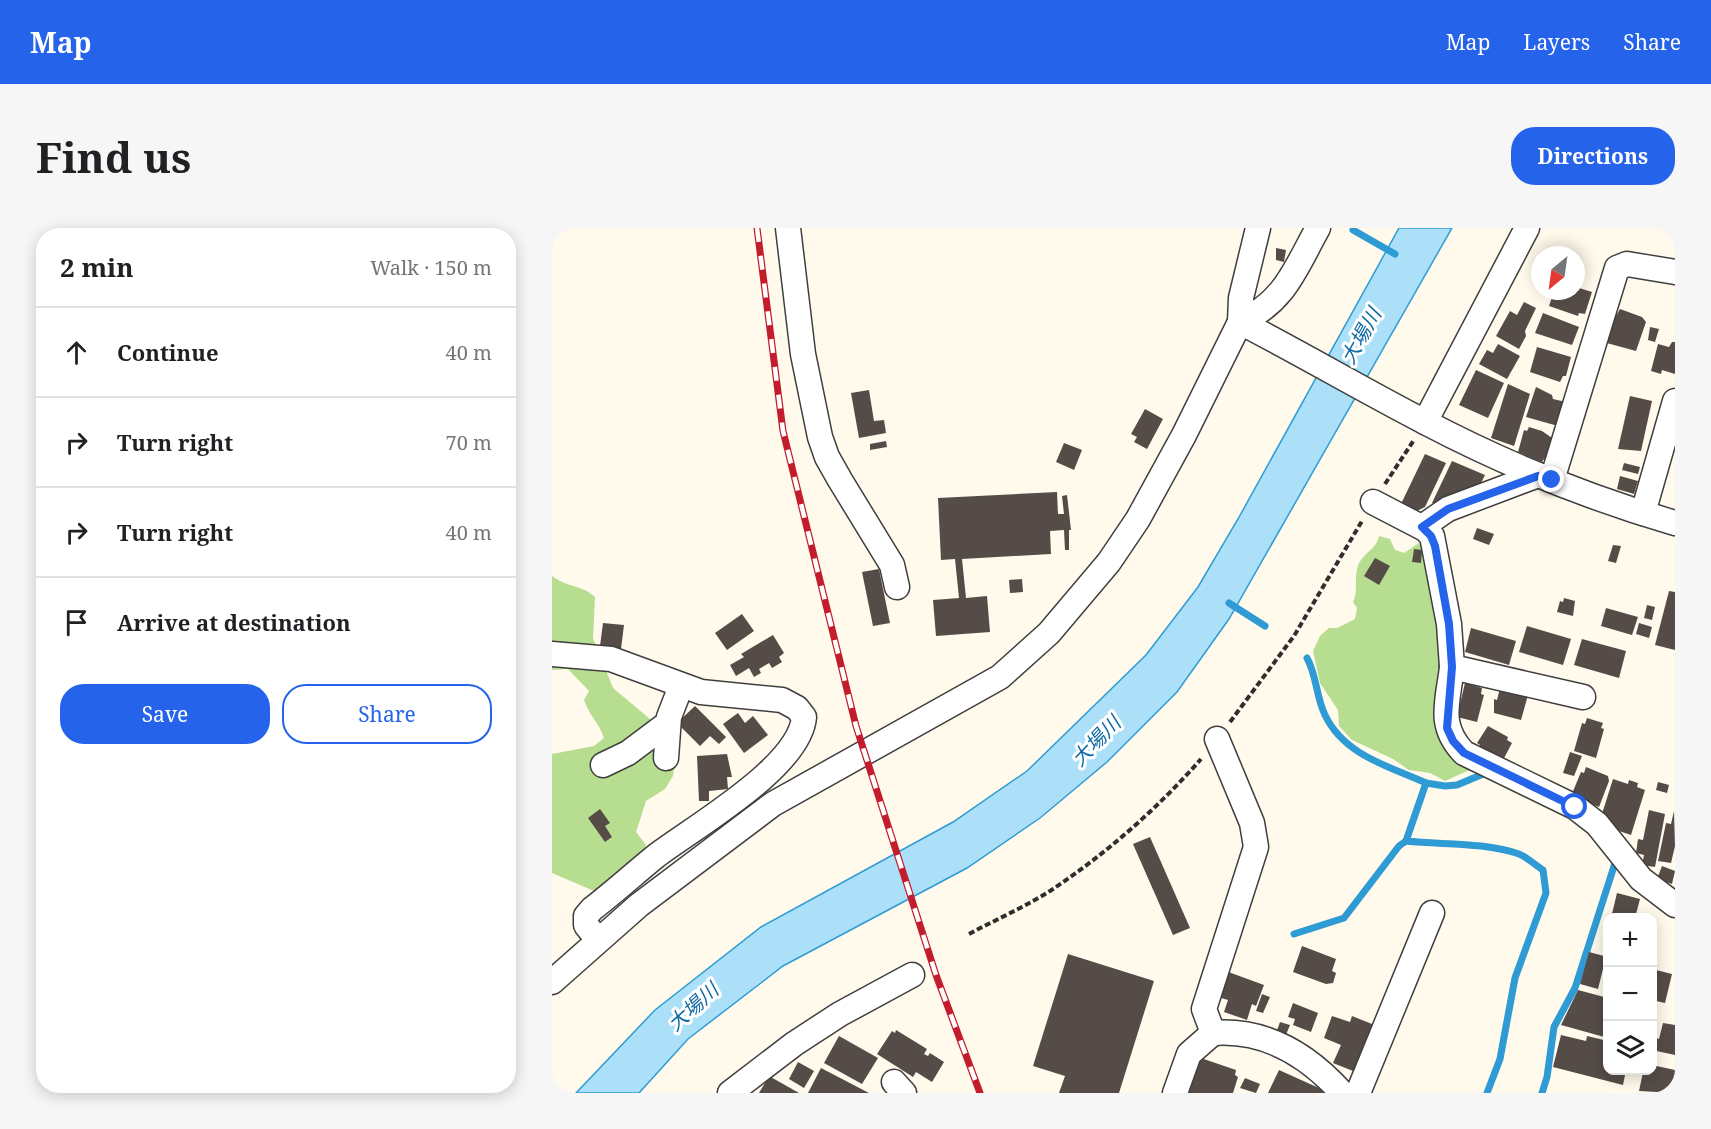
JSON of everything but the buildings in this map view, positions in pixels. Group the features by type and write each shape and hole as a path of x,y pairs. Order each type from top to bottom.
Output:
{"street":[{"path":"788,228 803,354 820,437 831,465 892,565 897,587"},
{"path":"1240,322 1271,304 1290,277 1318,228"},
{"path":"1421,420 1527,228"},
{"path":"552,982 639,905 773,804 1000,677 1038,645 1109,562 1138,519 1184,435 1240,322 1241,298 1253,230"},
{"path":"1545,478 1617,268 1627,264 1675,272"},
{"path":"1240,322 1421,420 1545,478 1675,523"},
{"path":"1643,513 1675,401"},
{"path":"1422,527 1448,509 1545,478"},
{"path":"1373,502 1422,527 1431,536 1435,546 1449,624 1452,667 1446,715 1447,728 1453,741 1464,753 1575,807 1597,824 1641,879 1675,905"},
{"path":"552,654 611,659 681,686 710,694 782,700 797,708 804,717 801,729 776,764 757,783 656,856 592,909 586,916 586,925 598,940"},
{"path":"1452,667 1583,697"},
{"path":"666,758 668,723 681,686"},
{"path":"603,765 628,753 668,723"},
{"path":"1213,1033 1204,1009 1256,847 1252,823 1217,739"},
{"path":"1358,1093 1432,913"},
{"path":"730,1093 840,1014 912,975"},
{"path":"1175,1093 1189,1054 1213,1033 1241,1033 1280,1044 1306,1058 1342,1093"}],"path":[{"path":"969,934 1053,889 1118,838 1185,777 1217,739 1294,636 1421,420"}],"green space":[{"path":"1379,536 1390,539 1395,550 1404,553 1419,543 1427,548 1442,652 1436,682 1474,768 1445,781 1430,773 1409,770 1393,759 1352,740 1339,726 1338,710 1320,683 1313,651 1320,636 1329,628 1337,628 1355,619 1357,608 1353,602 1356,593 1357,568 1376,544"},
{"path":"552,576 585,590 595,597 593,638 613,688 650,719 675,762 673,776 665,789 646,801 636,832 646,845 644,855 594,891 552,873 552,754 594,746 604,738 584,700 589,691 568,669 552,670"}],"water":[{"name":"大場川","path":"1399,228 1452,228 1229,619 1177,692 1107,762 1040,818 967,868 783,966 688,1039 639,1093 576,1093 655,1010 761,927 953,822 1027,771 1146,655 1198,587"}],"waterway":[{"path":"1353,230 1395,254"},
{"path":"1229,603 1265,626"},
{"path":"1307,658 1325,715 1343,740 1368,758 1426,783 1406,841 1491,847 1522,855 1543,870 1546,893 1515,978 1500,1059 1487,1093"},
{"path":"1426,783 1457,785 1488,772"},
{"path":"1294,934 1344,918 1399,846 1406,841"},
{"path":"1542,1093 1547,1077 1554,1027 1575,988 1616,860"}],"railway":[{"path":"757,228 783,431 856,726 936,975 980,1093"}],"route":[{"path":"1552,480 1538,476 1448,509 1422,527 1431,536 1435,546 1449,624 1452,667 1446,715 1447,728 1453,741 1464,753 1575,807"}]}
